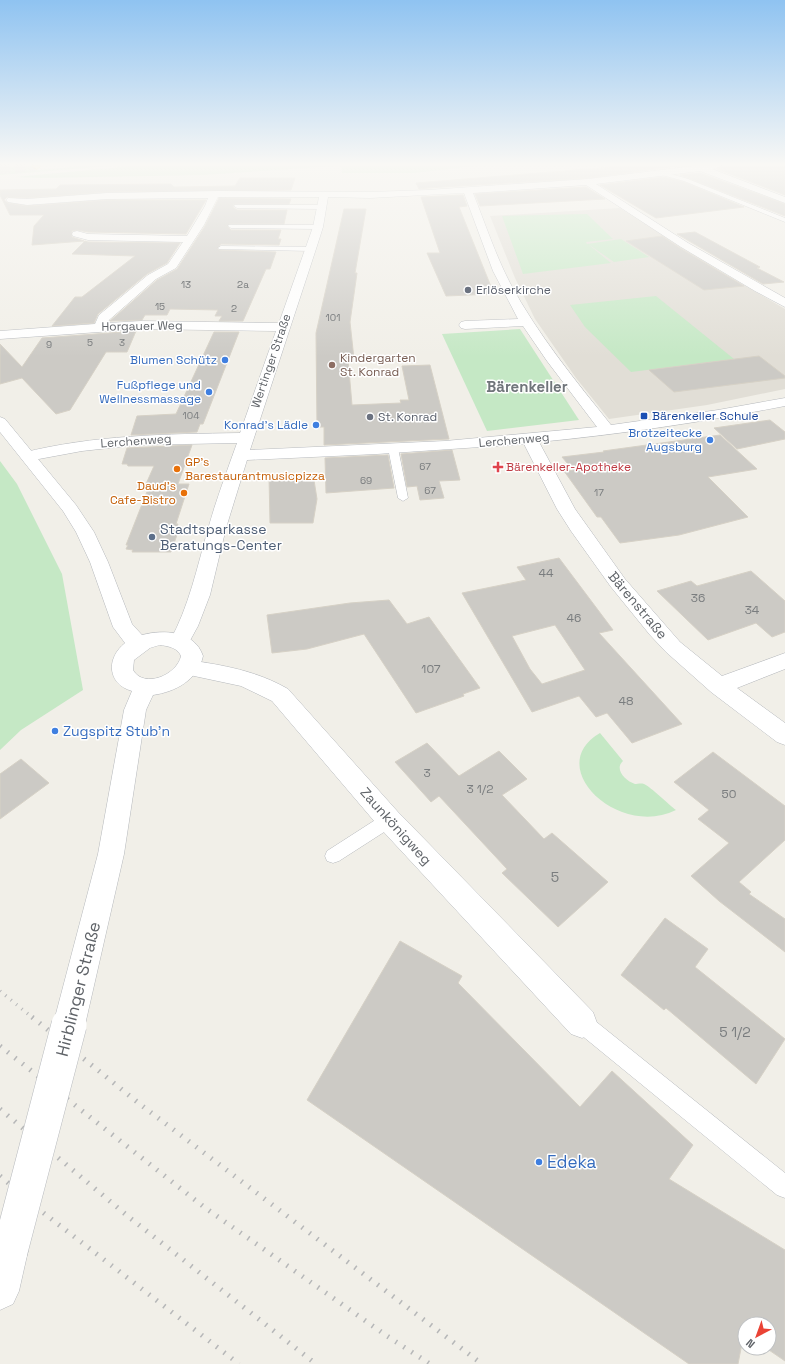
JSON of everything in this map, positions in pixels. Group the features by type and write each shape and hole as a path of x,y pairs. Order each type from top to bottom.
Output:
{"street":[{"path":"100,327 103,318 152,278 172,266 196,230"},
{"name":"Wertinger Straße","path":"180,641 190,626 201,592 217,526 245,438 317,230"},
{"path":"483,230 504,282 526,322 607,430"},
{"path":"661,230 723,268 785,302"},
{"path":"77,234 88,237 190,239"},
{"path":"465,325 526,322"},
{"name":"Horgauer Weg","path":"0,335 100,327 148,325 284,327"},
{"name":"Lerchenweg","path":"240,455 530,440 693,418 785,402"},
{"path":"0,422 70,509 85,532 99,562 123,627 138,644"},
{"name":"Lerchenweg","path":"28,456 57,449 112,442 179,438 245,438"},
{"name":"Bärenstraße","path":"530,440 566,509 580,531 618,582 657,630 719,686 785,736"},
{"path":"160,638 171,638 180,641 191,653 191,660 188,668 176,680 166,684 145,686 129,681 123,674 121,666 124,658 138,644 160,638"},
{"path":"719,686 785,661"},
{"name":"Zaunkönigweg","path":"188,668 247,679 265,685 280,695 389,820 582,1023"},
{"name":"Hirblinger Straße","path":"0,1290 69,1025 111,854 135,710 145,686"}],"lane":[{"path":"221,248 311,249"},
{"path":"393,448 403,498"},
{"path":"333,856 389,820"},
{"path":"582,1023 785,1188"}],"shaded area":[{"path":"496,230 654,230 720,271 785,309 785,389 707,405 609,419 576,378 535,319 515,278"}],"green space":[{"path":"507,230 603,230 613,239 586,242 587,244 621,239 649,257 614,262 588,244 611,263 523,274"},
{"path":"656,296 734,359 631,372 585,327 570,305"},
{"path":"520,329 579,420 487,431 442,334"},
{"path":"0,461 17,484 62,574 83,690 21,730 0,750"},
{"path":"600,733 623,761 620,771 624,778 635,784 643,784 647,786 676,810 654,816 632,815 612,807 595,795 584,780 579,763 584,747"}],"building":[{"path":"34,230 189,230 186,234 88,232 77,230 72,231 72,237 84,241 32,245"},
{"path":"203,230 281,230 278,239 281,239 279,245 221,244 217,248 219,250 276,252 270,269 266,269 243,321 219,321 222,316 215,316 218,310 170,309 167,315 145,315 142,320 110,321 157,280 177,269"},
{"path":"339,230 362,230 355,273 357,273 350,322 354,359 348,359 352,405 401,403 400,400 409,400 402,366 430,365 449,439 324,445 324,427 317,427 316,333"},
{"path":"432,230 468,230 494,294 446,296 427,253 440,253"},
{"path":"695,232 760,267 757,268 784,282 763,284 677,234"},
{"path":"662,236 744,286 704,290 626,241"},
{"path":"85,241 180,243 167,263 147,274 98,314 94,323 52,326 75,297 82,297 135,256 72,254"},
{"path":"136,331 127,352 106,352 70,410 56,414 22,378 0,384 0,344 22,367 42,338"},
{"path":"214,332 239,332 203,424 200,424 197,432 131,435 137,416 176,414"},
{"path":"759,356 785,376 785,378 674,392 649,370"},
{"path":"770,420 785,432 785,439 737,449 714,428"},
{"path":"720,435 757,469 708,477 748,517 679,535 620,543 601,517 597,517 564,471 573,470 562,457"},
{"path":"192,445 178,484 189,484 176,524 178,524 176,529 179,529 171,552 132,552 133,550 126,549 128,545 126,545 150,484 146,484 154,466 128,466 127,464 122,464 127,448"},
{"path":"452,450 460,480 439,481 444,498 420,500 417,486 407,487 401,454"},
{"path":"388,455 394,488 326,493 325,458"},
{"path":"313,474 317,499 313,523 270,523 269,477"},
{"path":"559,558 613,630 599,633 682,724 632,743 607,713 596,717 579,696 532,712 462,593 526,580 517,567","holes":["555,625 585,670 542,684 530,669 512,636"]},
{"path":"751,571 785,601 785,632 772,637 756,623 708,640 657,591 691,581 697,586"},
{"path":"389,600 407,624 429,617 480,688 463,694 464,696 416,713 364,634 307,649 272,653 267,615 350,603"},
{"path":"427,743 459,776 499,751 527,779 502,795 544,839 552,833 608,882 558,927 502,873 507,869 439,796 431,802 395,762"},
{"path":"713,752 785,806 785,840 739,882 751,892 749,894 785,919 785,952 719,901 691,876 729,843 698,819 709,810 674,782"},
{"path":"21,759 49,783 0,819 0,774"},
{"path":"665,918 708,949 695,967 785,1039 756,1084 666,1008 664,1010 621,975"},
{"name":"Edeka","path":"400,941 462,976 458,983 580,1107 612,1071 693,1145 669,1179 785,1250 785,1361 777,1356 777,1316 737,1316 737,1356 740,1356 738,1364 689,1364 307,1100"}],"railway":[{"path":"0,991 33,1018"},
{"path":"32,1017 141,1105 482,1364"},
{"path":"0,1046 204,1207 387,1336 430,1364"},
{"path":"0,1109 130,1218 316,1364"},
{"path":"0,1176 41,1211 239,1364"}],"place":[{"name":"Erlöserkirche","path":"468,290"},
{"name":"Blumen Schütz","path":"225,360"},
{"name":"Kindergarten St. Konrad","path":"332,365"},
{"name":"Fußpflege und Wellnessmassage","path":"209,392"},
{"name":"Bärenkeller Schule","path":"644,416"},
{"name":"St. Konrad","path":"370,417"},
{"name":"Konrad's Lädle","path":"316,425"},
{"name":"Brotzeitecke Augsburg","path":"710,440"},
{"name":"Bärenkeller-Apotheke","path":"498,467"},
{"name":"GP's Barestaurantmusicpizza","path":"177,469"},
{"name":"Daud's Cafe-Bistro","path":"184,493"},
{"name":"Stadtsparkasse Beratungs-Center","path":"152,537"},
{"name":"Zugspitz Stub'n","path":"55,731"},
{"name":"Edeka","path":"539,1162"}],"district":[{"name":"Bärenkeller","path":"527,387"}]}
